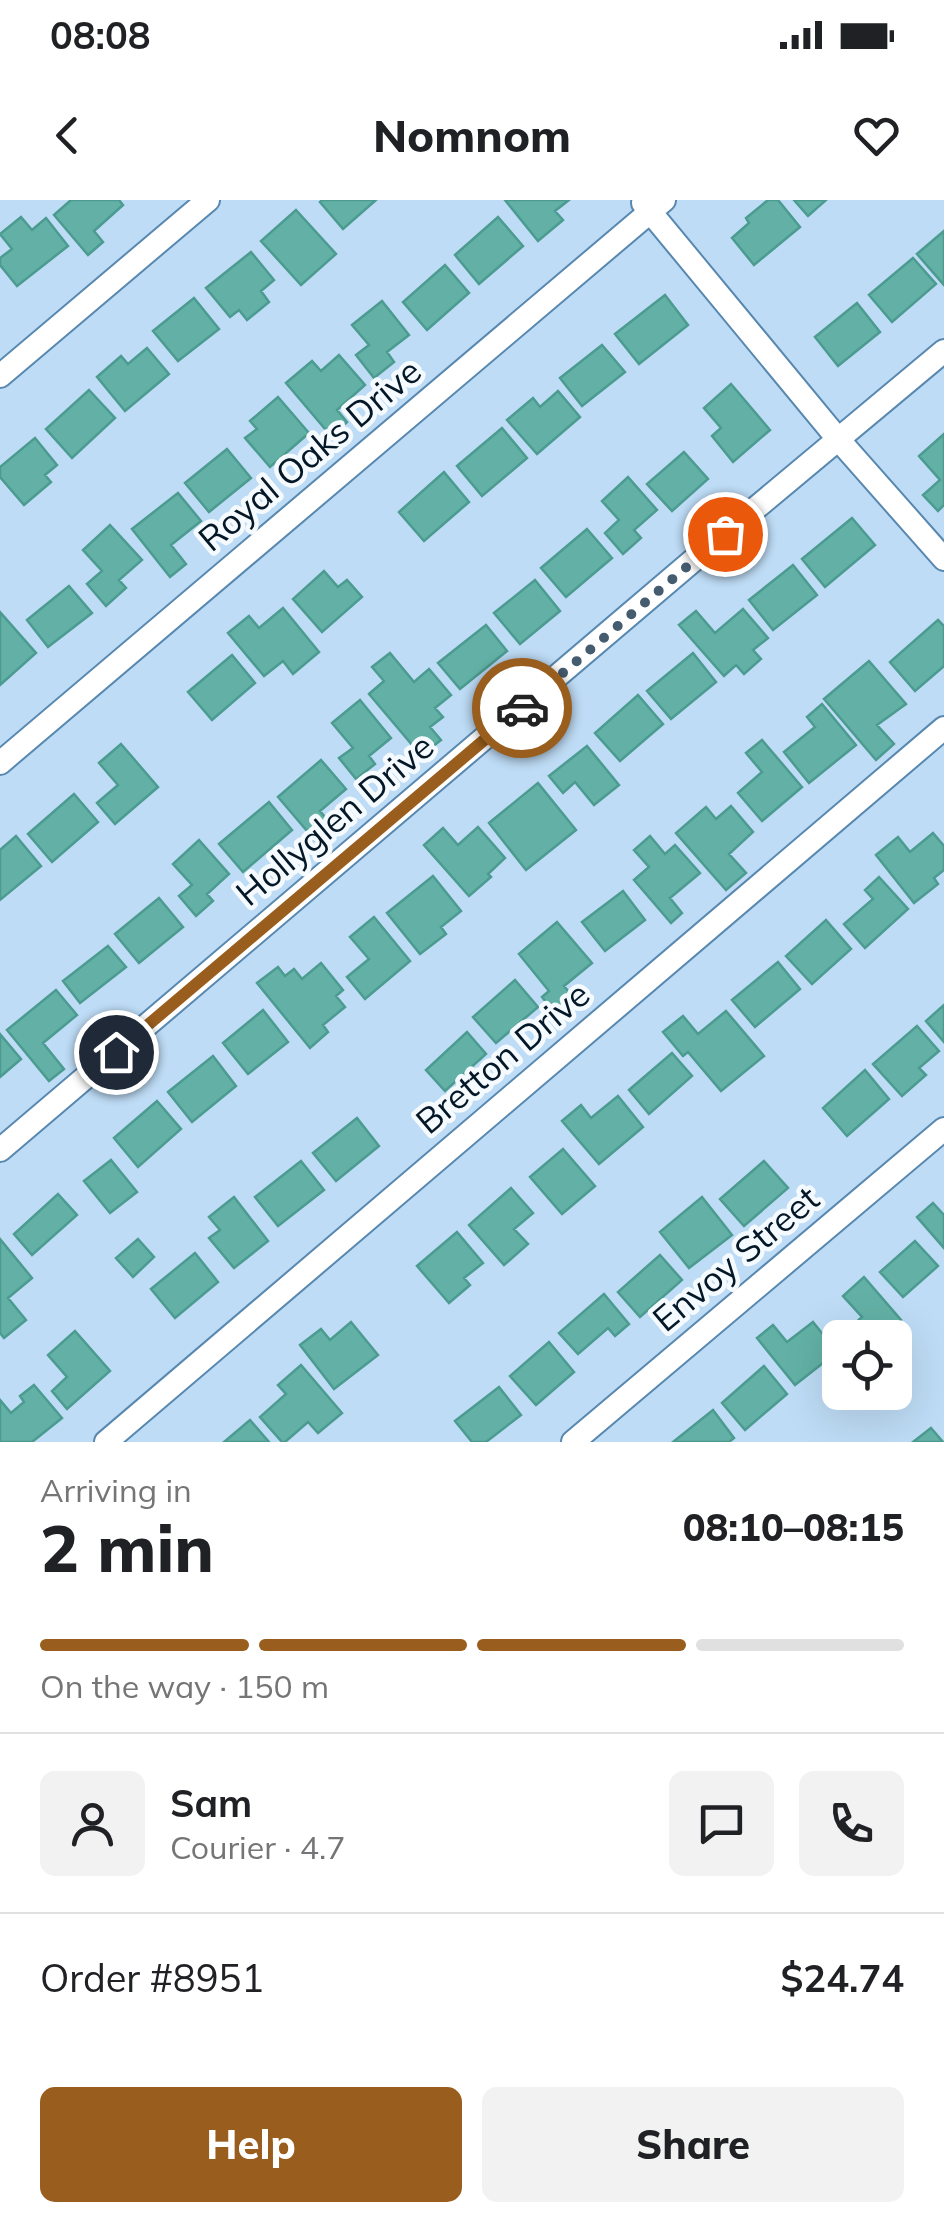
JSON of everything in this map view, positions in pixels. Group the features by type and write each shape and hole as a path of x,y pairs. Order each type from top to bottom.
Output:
{"street":[{"path":"0,376 208,200"},
{"path":"651,204 838,438 944,560"},
{"name":"Royal Oaks Drive","path":"0,763 651,204"},
{"name":"Hollyglen Drive","path":"0,1150 944,351"},
{"name":"Bretton Drive","path":"106,1442 944,728"},
{"name":"Envoy Street","path":"573,1442 944,1129"}],"building":[{"path":"71,200 119,200 123,205 94,231 103,242 88,255 54,215"},
{"path":"322,200 376,200 343,229"},
{"path":"505,200 569,200 555,211 563,220 538,241"},
{"path":"768,200 778,200 800,227 754,265 732,238 749,223 746,218"},
{"path":"794,200 826,200 808,216"},
{"path":"296,210 336,254 301,285 261,241"},
{"path":"21,217 32,230 46,218 68,246 17,286 0,265 0,258 12,249 0,234"},
{"path":"498,217 523,246 479,284 455,255"},
{"path":"944,231 944,285 917,254"},
{"path":"251,252 274,280 261,291 269,302 247,320 239,310 230,317 206,288"},
{"path":"913,258 936,284 892,322 869,295"},
{"path":"445,265 469,293 427,330 403,302"},
{"path":"665,295 688,325 639,364 615,334"},
{"path":"194,298 219,329 178,361 153,331"},
{"path":"382,301 409,335 387,352 394,362 374,378 356,355 369,345 352,325"},
{"path":"857,303 880,332 838,366 815,337"},
{"path":"602,345 625,372 582,406 560,378"},
{"path":"147,348 169,374 125,411 97,377 121,356 128,364"},
{"path":"339,355 365,385 337,410 347,422 331,436 286,383 312,361 321,371"},
{"path":"731,384 770,430 733,462 712,436 721,428 704,408"},
{"path":"89,390 115,418 72,458 46,429"},
{"path":"558,391 580,417 537,454 507,420 533,398 540,407"},
{"path":"278,397 309,433 270,467 245,438 257,429 250,421"},
{"path":"502,428 527,458 482,496 457,466"},
{"path":"944,434 944,505 938,511 923,495 940,480 919,456"},
{"path":"35,438 57,465 45,475 51,482 24,505 0,477 0,467"},
{"path":"227,449 251,478 209,512 185,483"},
{"path":"684,452 708,479 672,511 647,484"},
{"path":"444,472 469,502 424,541 399,512"},
{"path":"628,477 657,510 634,530 641,538 623,554 605,533 619,520 602,501"},
{"path":"178,493 201,521 171,545 186,564 170,577 132,529"},
{"path":"852,518 875,545 825,587 802,559"},
{"path":"110,525 142,560 119,580 126,588 106,606 87,584 102,571 83,550"},
{"path":"587,529 612,558 566,597 541,568"},
{"path":"793,565 817,595 773,630 749,600"},
{"path":"324,571 338,587 347,580 362,597 322,632 293,599"},
{"path":"535,580 560,611 520,644 494,613"},
{"path":"69,586 92,613 48,647 27,620"},
{"path":"283,608 319,652 293,674 283,661 264,676 228,633 249,616 259,628"},
{"path":"743,609 768,638 753,650 761,659 744,674 736,665 724,676 679,625 696,611 715,633"},
{"path":"0,612 36,653 0,685"},
{"path":"938,620 944,626 944,666 915,691 890,662"},
{"path":"486,625 507,651 460,689 438,663"},
{"path":"390,653 414,682 429,669 451,695 435,708 443,717 430,727 441,740 432,747 424,737 413,746 369,694 384,681 372,667"},
{"path":"693,653 716,682 671,719 647,691"},
{"path":"232,655 255,683 212,720 188,692"},
{"path":"869,661 906,704 877,725 894,744 876,760 824,699"},
{"path":"638,695 663,724 620,761 595,733"},
{"path":"360,700 391,738 369,756 375,764 356,779 339,758 353,748 332,723"},
{"path":"822,704 856,745 809,783 784,752 815,727 807,717"},
{"path":"762,740 802,787 762,821 738,793 762,772 746,753"},
{"path":"121,744 158,787 115,824 97,803 118,785 99,763"},
{"path":"587,746 619,785 594,805 575,782 563,793 549,776"},
{"path":"321,760 346,789 320,811 336,830 319,845 278,797"},
{"path":"538,783 576,830 526,870 489,823"},
{"path":"74,794 98,822 52,862 28,834"},
{"path":"269,802 292,830 243,872 219,844"},
{"path":"731,806 753,832 729,854 746,873 726,890 676,833 706,807 716,819"},
{"path":"478,827 505,858 469,896 424,845 443,828 458,845"},
{"path":"933,833 944,846 944,870 934,878 938,884 914,903 876,855 898,837 910,852"},
{"path":"16,836 41,866 0,900 0,850"},
{"path":"650,836 665,854 675,845 700,873 670,898 682,913 671,923 634,880 649,867 634,850"},
{"path":"199,840 229,874 207,894 213,901 196,916 179,896 192,885 173,864"},
{"path":"433,876 461,911 441,927 446,934 420,954 387,913"},
{"path":"879,877 908,909 865,948 844,924 873,899 865,890"},
{"path":"623,891 645,920 605,951 582,922"},
{"path":"159,898 183,927 139,963 115,934"},
{"path":"374,917 410,961 365,999 347,977 369,959 350,937"},
{"path":"826,920 851,949 812,984 786,956"},
{"path":"557,922 592,963 564,986 578,1003 559,1019 542,997 549,991 519,954"},
{"path":"108,946 126,967 80,1003 63,981"},
{"path":"778,962 800,989 755,1027 732,1000"},
{"path":"321,963 343,990 336,996 345,1007 323,1025 328,1032 310,1048 257,983 278,967 285,976 294,969 302,979"},
{"path":"515,980 538,1007 496,1043 473,1017"},
{"path":"56,990 77,1015 43,1043 64,1069 49,1081 7,1030"},
{"path":"944,1005 944,1042 926,1021"},
{"path":"263,1010 288,1042 248,1074 223,1043"},
{"path":"726,1011 764,1056 721,1091 688,1052 683,1056 663,1032 683,1016 698,1034"},
{"path":"917,1026 939,1051 919,1068 926,1075 902,1096 873,1064"},
{"path":"467,1032 486,1054 445,1091 426,1070"},
{"path":"0,1034 21,1059 0,1077"},
{"path":"672,1053 692,1076 649,1114 629,1090"},
{"path":"213,1056 236,1086 192,1122 168,1092"},
{"path":"865,1070 889,1099 847,1136 823,1108"},
{"path":"618,1096 643,1127 599,1164 562,1121 581,1105 591,1118"},
{"path":"157,1101 181,1129 138,1167 114,1138"},
{"path":"357,1118 379,1146 336,1181 313,1153"},
{"path":"563,1149 595,1186 562,1214 530,1177"},
{"path":"111,1160 137,1192 110,1213 84,1181"},
{"path":"301,1161 324,1190 278,1226 255,1197"},
{"path":"764,1161 788,1188 744,1226 720,1199"},
{"path":"511,1188 533,1213 514,1229 528,1244 504,1265 469,1225"},
{"path":"58,1194 77,1215 32,1255 14,1234"},
{"path":"234,1197 268,1241 234,1268 209,1238 220,1230 209,1217"},
{"path":"702,1197 732,1235 689,1268 660,1232"},
{"path":"933,1203 944,1215 944,1248 917,1217"},
{"path":"457,1232 483,1263 464,1278 470,1285 449,1303 417,1266"},
{"path":"0,1239 32,1278 8,1298 26,1320 4,1338 0,1333"},
{"path":"138,1239 154,1257 133,1277 116,1258"},
{"path":"915,1241 938,1266 903,1297 880,1272"},
{"path":"195,1253 218,1282 175,1318 151,1289"},
{"path":"660,1255 682,1280 640,1317 618,1292"},
{"path":"864,1277 901,1320 859,1320 862,1317 843,1296"},
{"path":"604,1294 629,1324 615,1336 608,1328 578,1354 559,1333"},
{"path":"351,1322 378,1355 334,1389 300,1345 321,1329 330,1340"},
{"path":"813,1322 822,1333 822,1364 795,1385 757,1338 773,1325 787,1342"},
{"path":"75,1331 110,1371 67,1409 52,1391 67,1377 48,1355"},
{"path":"549,1342 574,1372 536,1405 510,1376"},
{"path":"301,1365 342,1413 318,1433 308,1422 282,1442 260,1417 286,1394 278,1385"},
{"path":"764,1366 787,1394 745,1430 722,1403"},
{"path":"34,1385 62,1418 32,1442 0,1442 0,1400 11,1413 24,1402 20,1396"},
{"path":"499,1387 521,1415 486,1442 472,1442 455,1421"},
{"path":"713,1410 734,1438 729,1442 673,1442"},
{"path":"250,1420 269,1442 224,1442"},
{"path":"931,1428 943,1442 913,1442"}],"way so far":[{"path":"522,708 725,534"}],"route":[{"path":"116,1052 522,708"}]}
